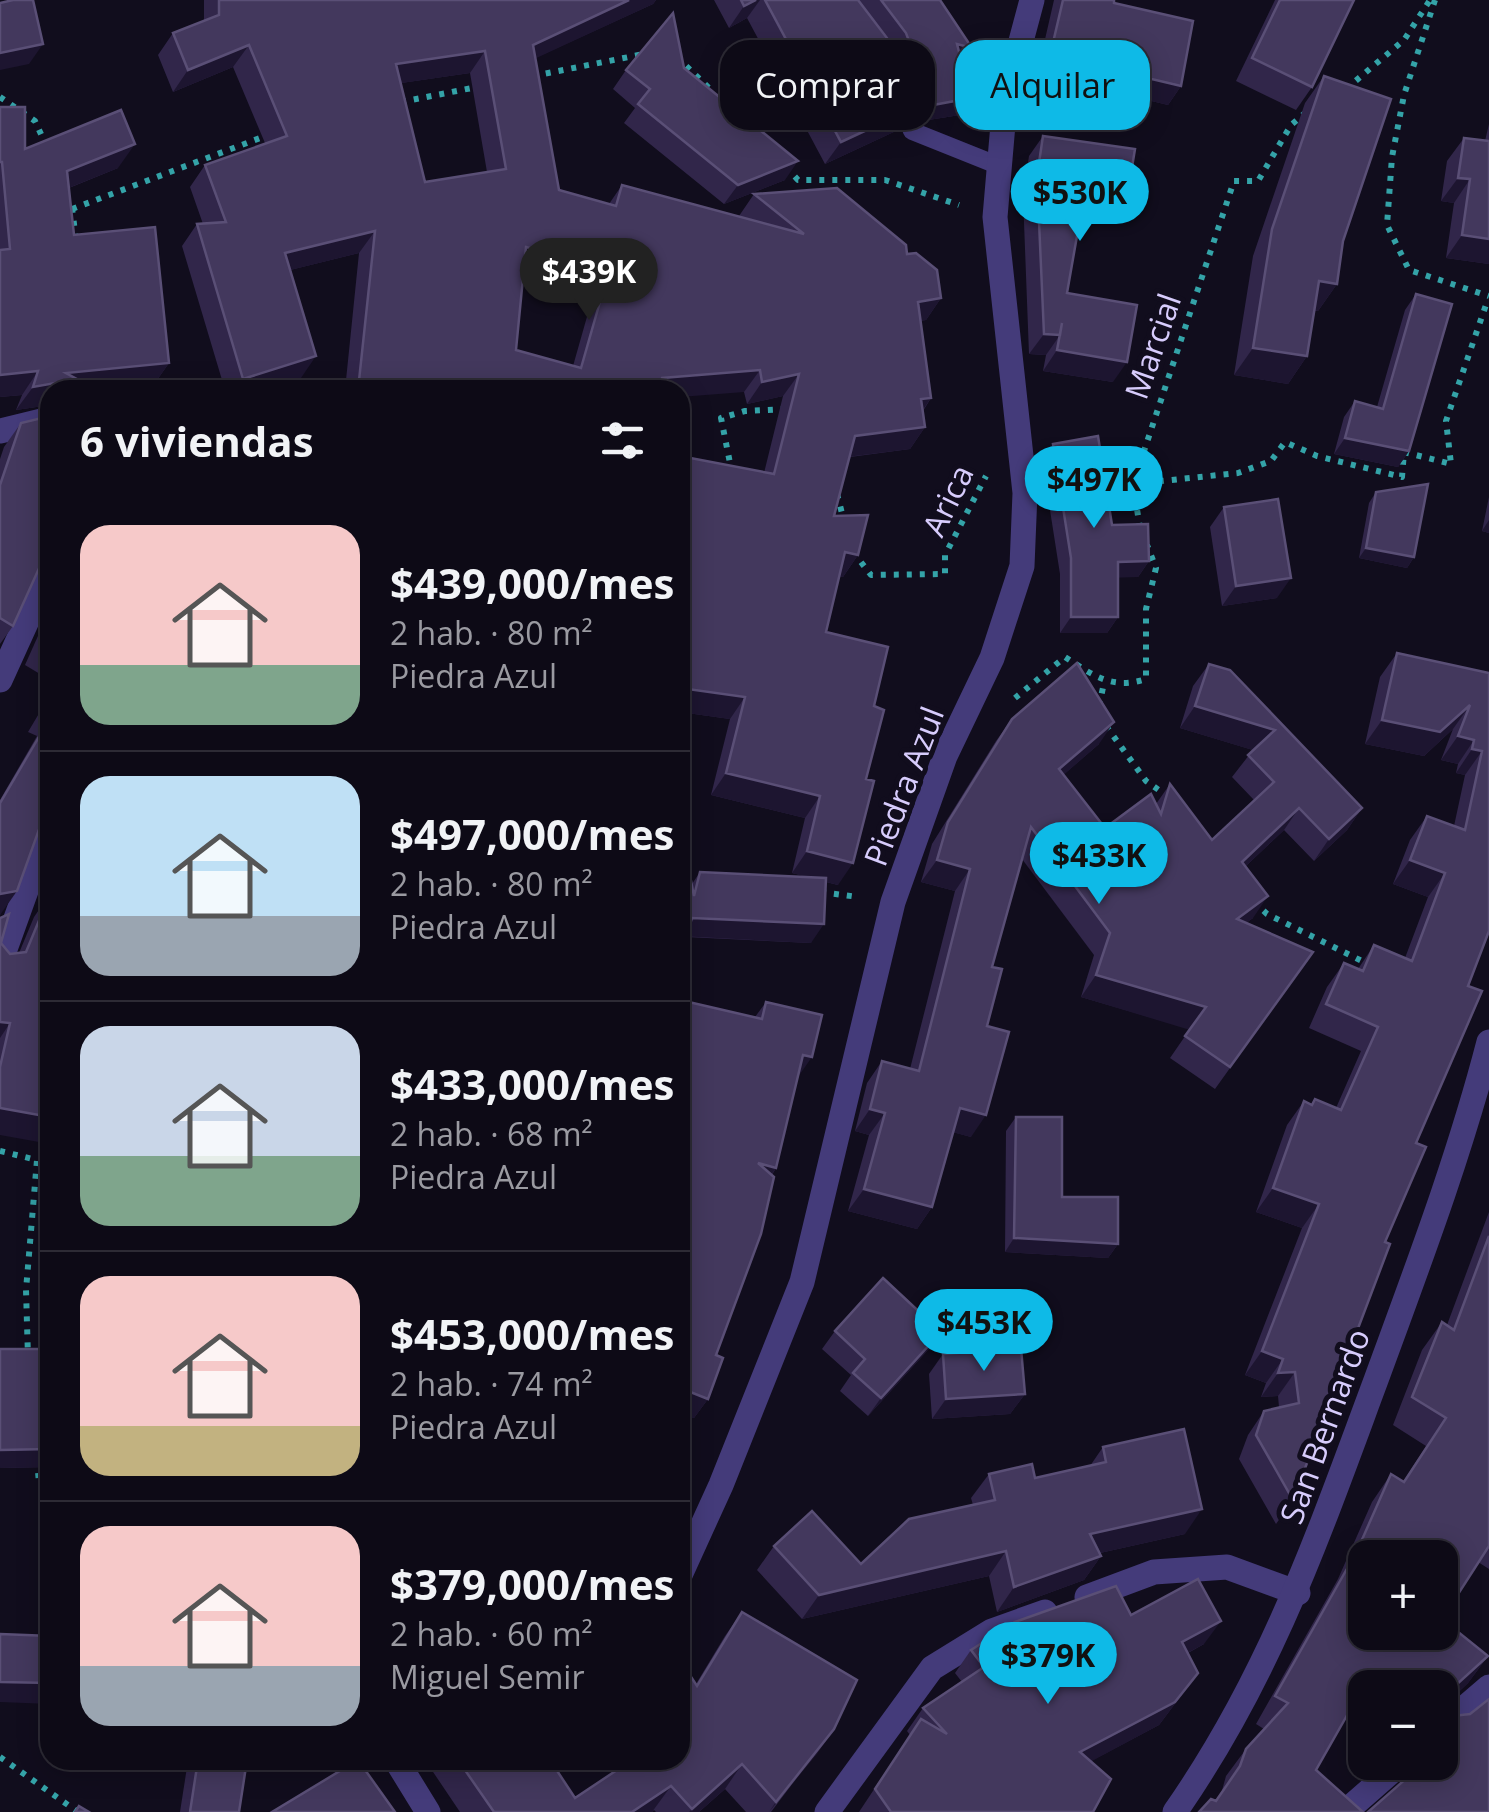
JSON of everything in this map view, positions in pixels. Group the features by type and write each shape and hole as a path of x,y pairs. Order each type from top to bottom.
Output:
{"street":[{"name":"Piedra Azul","path":"690,1554 722,1485 802,1282 893,902 945,756 992,658 1022,566 1026,494 995,217 1005,101 1032,0"},
{"path":"0,430 40,420"},
{"path":"0,680 40,592"},
{"path":"0,963 40,852"},
{"name":"San Bernardo","path":"1175,1812 1225,1740 1298,1592 1463,1144 1489,1042"},
{"path":"826,1812 932,1668 992,1631 1154,1572 1226,1567 1298,1592"},
{"path":"1458,1714 1489,1687"},
{"path":"402,1770 428,1812"},
{"path":"1345,1812 1381,1780"}],"lane":[{"path":"912,130 998,165"}],"path":[{"path":"1344,90 1361,81 1404,40 1432,0"},
{"path":"1133,484 1238,473 1271,461 1285,442 1317,456 1402,477 1404,452 1451,464 1446,421 1488,298 1410,270 1387,225 1404,95 1432,0"},
{"path":"670,49 720,100"},
{"path":"517,79 651,53"},
{"path":"381,106 479,87"},
{"path":"0,98 36,121 50,156"},
{"name":"Marcial","path":"1104,683 1128,685 1146,679 1146,609 1156,568 1138,522 1133,484 1234,181 1258,181 1291,125 1310,108"},
{"path":"72,209 285,128"},
{"path":"772,154 798,180 885,180 995,217"},
{"path":"65,192 72,209 77,245"},
{"path":"736,489 721,418 745,411 799,408"},
{"name":"Arica","path":"850,547 870,576 945,574 945,554 991,466"},
{"path":"836,490 845,528"},
{"path":"1005,706 1065,656 1104,683 1098,714 1146,781 1178,806"},
{"path":"803,890 893,902"},
{"path":"1245,894 1267,914 1345,956 1381,968"},
{"path":"0,1151 37,1160 26,1290 28,1365"},
{"path":"35,1443 40,1485"},
{"path":"0,1757 78,1812"}],"building":[{"path":"33,0 43,44 0,53 0,3"},
{"path":"219,0 629,0 533,45 559,190 616,206 622,185 804,234 754,194 837,188 906,245 907,254 916,253 937,270 941,298 918,302 931,398 921,399 925,427 855,436 834,516 868,515 858,555 845,552 826,632 888,647 874,706 884,710 866,779 874,781 853,863 807,851 820,796 726,773 745,697 690,689 690,458 774,474 799,374 762,382 760,370 661,380 359,380 375,231 285,253 316,356 243,379 197,224 226,222 205,165 287,136 249,45 188,70 173,33 219,15","holes":["485,51 506,169 425,182 396,64","526,247 609,270 581,368 516,350"]},
{"path":"765,0 858,0 888,40 786,40"},
{"path":"881,0 940,0 967,40 955,40 955,101 935,105 935,40 909,40"},
{"path":"1063,0 1114,0 1193,21 1181,86 1150,79 1150,40 1054,40"},
{"path":"1280,0 1354,0 1312,87 1252,58"},
{"path":"673,13 684,68 720,97 720,130 760,130 798,161 738,185 638,104 650,89 626,70"},
{"path":"1324,76 1391,99 1343,241 1337,284 1319,281 1307,356 1253,348 1272,229"},
{"path":"0,107 25,107 25,149 121,110 135,144 67,171 74,235 155,227 169,363 66,373 79,380 40,380 40,386 33,387 38,371 0,375 0,250 10,249 0,162"},
{"path":"835,130 867,130 841,142"},
{"path":"1043,136 1135,149 1126,204 1084,196 1067,293 1137,305 1127,362 1057,350 1060,335 1044,334 1037,176"},
{"path":"1464,138 1489,141 1489,239 1462,235 1470,179 1458,178"},
{"path":"1416,294 1452,304 1409,451 1345,438 1355,401 1383,409"},
{"path":"40,418 40,566 13,626 0,618 0,485 21,423"},
{"path":"1098,436 1112,525 1148,524 1149,561 1118,562 1118,617 1071,617 1071,558 1053,444"},
{"path":"1428,484 1414,557 1366,548 1376,492"},
{"path":"1278,499 1291,578 1236,586 1224,507"},
{"path":"1397,653 1489,673 1489,931 1468,986 1482,991 1416,1143 1426,1147 1385,1242 1390,1244 1293,1500 1256,1435 1264,1411 1299,1403 1295,1372 1278,1373 1283,1359 1262,1351 1319,1204 1273,1188 1304,1101 1312,1105 1315,1099 1341,1110 1378,1027 1326,1004 1344,963 1363,971 1374,945 1412,961 1445,873 1410,860 1427,816 1465,830 1482,751 1472,749 1474,740 1458,736 1470,705 1440,732 1382,720"},
{"path":"1077,663 1114,722 1059,769 1105,828 1151,794 1161,814 1170,784 1212,840 1274,782 1248,755 1275,730 1195,706 1209,664 1230,670 1362,808 1329,839 1299,808 1242,862 1268,896 1237,919 1313,952 1230,1067 1185,1036 1206,1007 1096,975 1110,933 1031,827 992,967 1002,969 987,1026 1009,1032 986,1115 960,1108 932,1207 864,1189 885,1113 870,1109 882,1061 919,1071 970,869 937,860 948,822 1012,719"},
{"path":"40,735 40,827 17,891 0,894 0,803"},
{"path":"700,872 826,878 824,924 692,918 690,924 690,876 694,896"},
{"path":"9,914 1,943 10,954 26,952 40,918 40,1115 0,1108 0,1067 10,1023 0,1022 0,918"},
{"path":"690,1002 762,1019 766,1002 822,1015 812,1057 803,1055 776,1168 758,1163 774,1177 761,1234 716,1355 723,1358 708,1399 690,1392"},
{"path":"1016,1117 1062,1117 1062,1197 1118,1197 1118,1244 1014,1238"},
{"path":"1489,1236 1489,1546 1458,1594 1458,1540 1362,1540 1391,1474 1404,1482 1446,1418 1412,1397 1442,1322 1454,1330"},
{"path":"883,1278 941,1332 881,1398 853,1373 865,1359 835,1331"},
{"path":"1021,1348 1025,1394 946,1399 943,1354"},
{"path":"0,1349 40,1349 40,1449 0,1450"},
{"path":"1184,1429 1202,1509 1090,1534 1101,1556 1014,1587 1006,1551 819,1595 774,1546 812,1511 861,1564 909,1519 995,1500 989,1474 1032,1464 1035,1478 1106,1462 1103,1447"},
{"path":"1348,1567 1348,1650 1458,1650 1458,1632 1488,1656 1458,1683 1458,1670 1348,1670 1348,1714 1316,1770 1363,1812 1199,1812 1211,1799 1216,1801 1240,1766 1246,1749 1288,1703 1275,1696"},
{"path":"1198,1579 1221,1621 1182,1642 1198,1673 1175,1702 1080,1752 1111,1779 1093,1812 891,1812 875,1789 921,1719 947,1734 923,1708 984,1667 971,1650 1015,1622 1116,1586 1131,1615"},
{"path":"742,1612 857,1680 834,1729 776,1802 742,1764 692,1809 671,1786 632,1812 494,1812 465,1770 557,1770 575,1798 617,1770 690,1770 690,1675 697,1686"},
{"path":"0,1634 40,1636 40,1683 0,1682"},
{"path":"1489,1699 1489,1812 1368,1812 1404,1780 1458,1780 1458,1715 1470,1714"},
{"path":"196,1770 245,1770 239,1812 190,1812"},
{"path":"341,1770 365,1770 395,1812 272,1812"}]}
